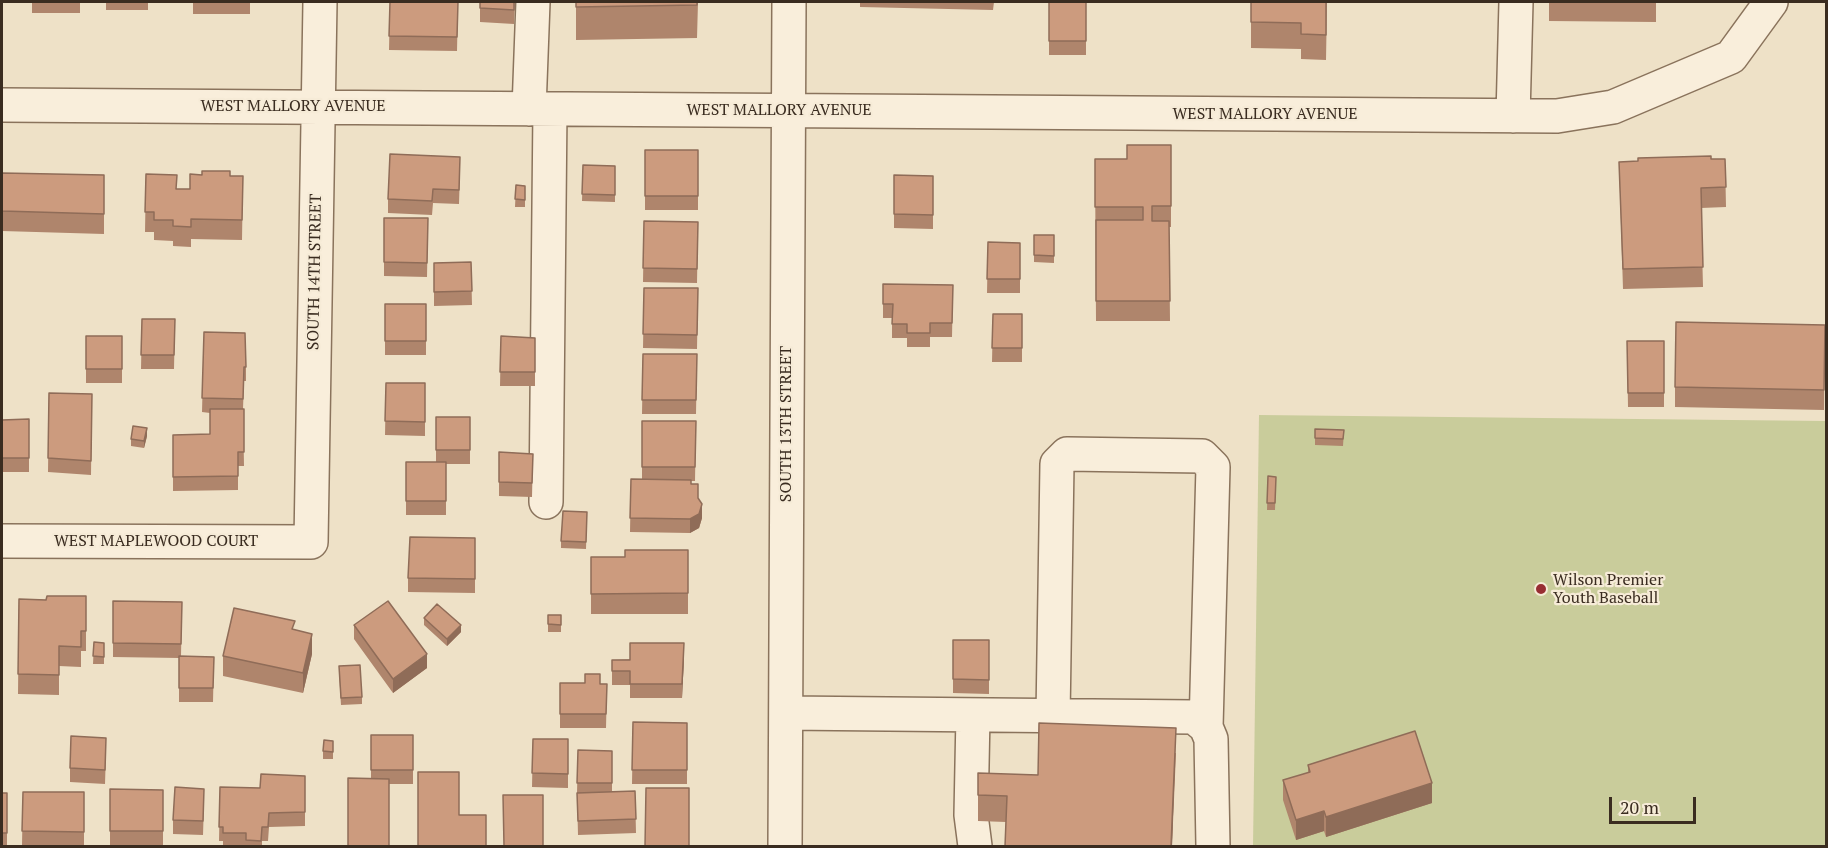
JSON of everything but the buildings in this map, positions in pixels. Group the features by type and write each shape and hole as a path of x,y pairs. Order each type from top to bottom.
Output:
{"street":[{"name":"SOUTH 14TH STREET","path":"311,542 320,2"},
{"path":"533,2 540,109 546,502"},
{"name":"SOUTH 13TH STREET","path":"785,846 789,2"},
{"path":"1513,116 1516,2"},
{"name":"WEST MALLORY AVENUE","path":"2,105 1557,116 1613,107 1731,57 1767,3"},
{"path":"1053,716 1058,464 1067,454 1202,456 1212,467 1206,727 1211,739 1213,846"},
{"name":"WEST MAPLEWOOD COURT","path":"2,541 311,542"},
{"path":"786,713 1194,717 1206,727"},
{"path":"973,715 971,815 975,846"}],"green space":[{"name":"Wilson Premier Youth Baseball","path":"1259,415 1826,421 1826,846 1253,846"}],"place":[{"name":"Wilson Premier Youth Baseball","path":"1541,589"}]}
